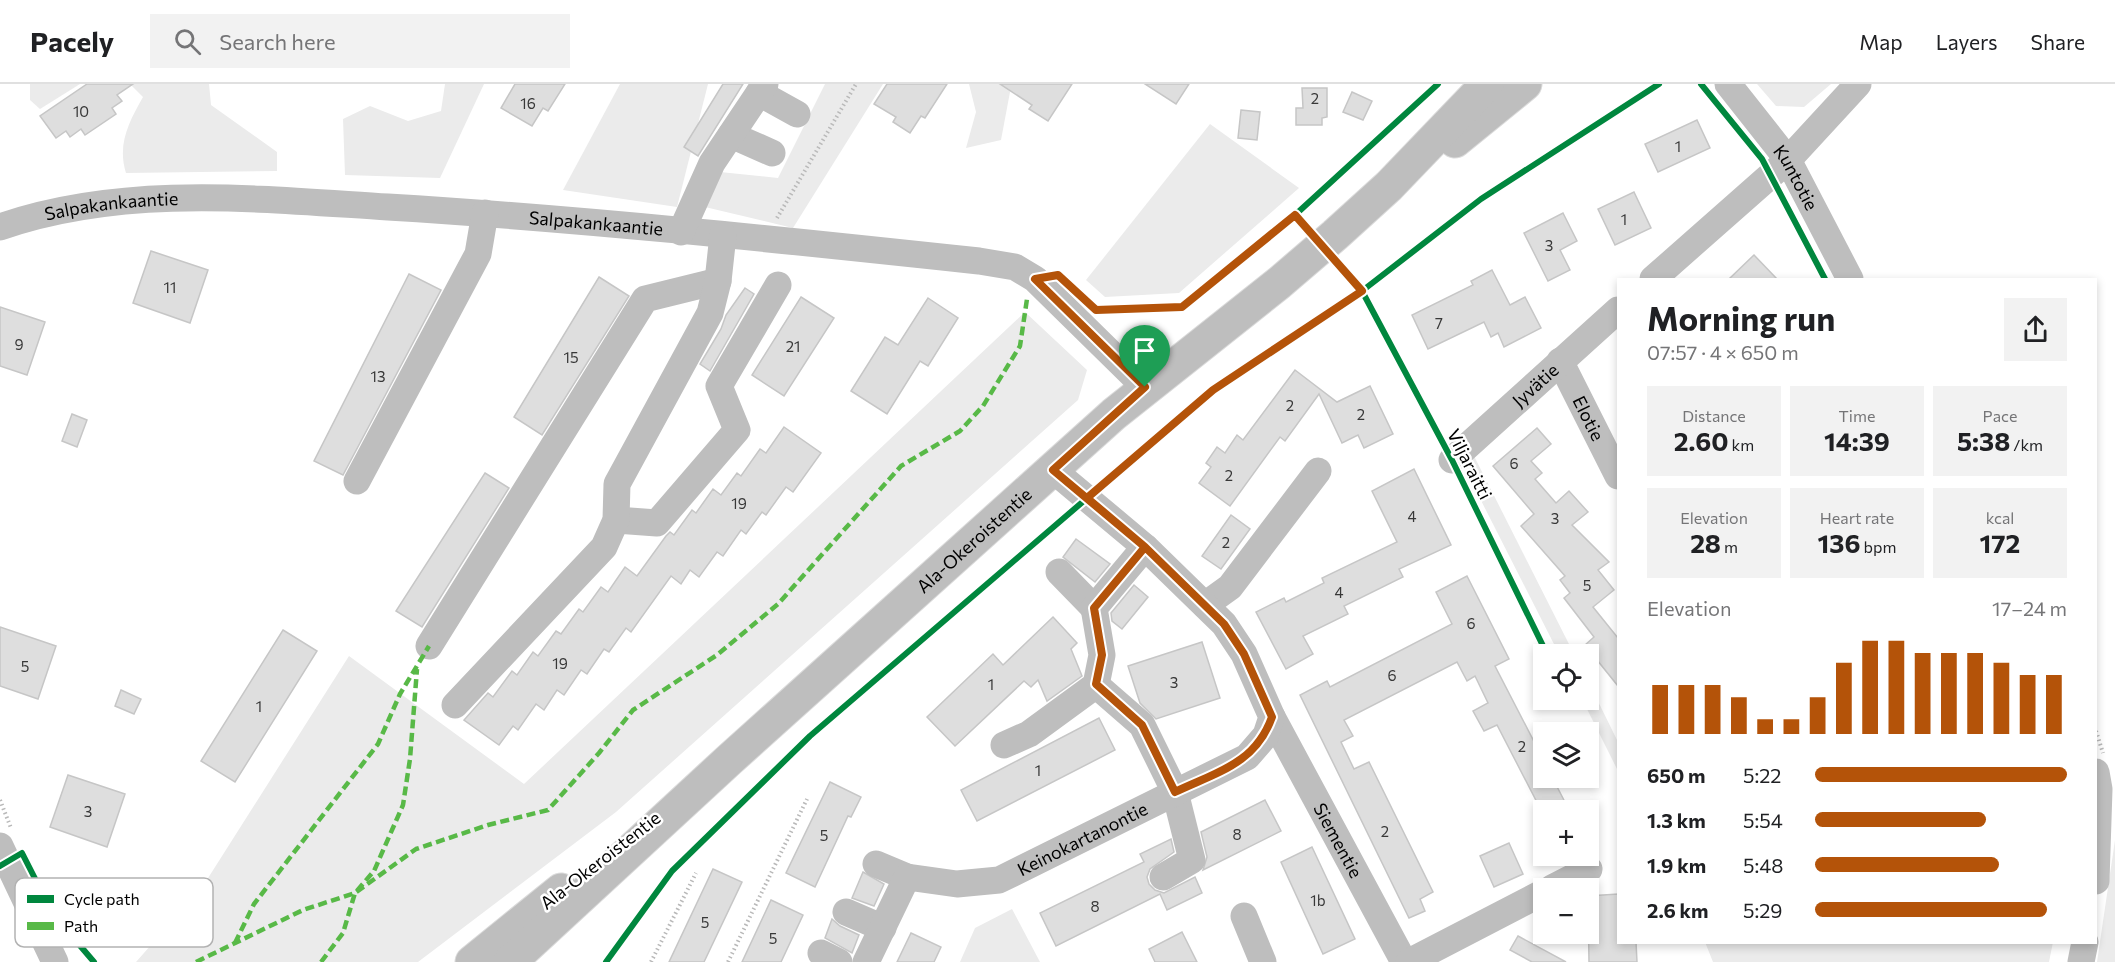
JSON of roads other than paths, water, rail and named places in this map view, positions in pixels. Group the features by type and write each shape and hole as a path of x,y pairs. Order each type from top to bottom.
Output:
{"main road":[{"name":"Ala-Okeroistentie","path":"510,962 729,760 1145,387 1279,283 1389,186 1487,84"},
{"name":"Ala-Okeroistentie","path":"1389,186 1469,131 1525,84"},
{"name":"Ala-Okeroistentie","path":"472,962 729,760"}],"street":[{"name":"Kuntotie","path":"1728,84 1788,160 1849,278"},
{"path":"1654,278 1788,160 1858,84"},
{"path":"681,232 712,163 762,88 797,114"},
{"path":"731,135 772,153"},
{"name":"Salpakankaantie","path":"0,227 73,207 209,196 485,213 723,235 1015,267 1035,279 1145,387"},
{"path":"357,481 478,254 485,213"},
{"path":"455,705 604,547 616,520 617,484 710,313 718,281 723,235"},
{"path":"429,646 645,299 718,281"},
{"path":"616,520 657,523 737,430 719,386 778,285"},
{"name":"Jyvätie","path":"1452,460 1617,311"},
{"name":"Elotie","path":"1560,361 1617,474"},
{"path":"1053,470 1145,547 1224,624 1244,654 1272,717"},
{"path":"1205,605 1230,587 1318,471"},
{"path":"1094,608 1145,547"},
{"path":"1004,745 1029,734 1096,684 1102,655 1094,608 1059,572"},
{"path":"1096,684 1142,725 1175,792 1192,860 1163,877"},
{"name":"Keinokartanontie","path":"876,864 907,877 957,884 999,880 1247,757 1266,735 1272,717"},
{"name":"Siementie","path":"1272,717 1404,962"},
{"path":"2097,778 2099,789 2097,850"},
{"path":"0,846 15,878"},
{"path":"1571,878 1589,869"},
{"path":"866,962 907,877"},
{"path":"1409,962 1533,898"},
{"path":"846,912 883,928"},
{"path":"1244,916 1263,962"},
{"path":"2081,962 2085,944"},
{"path":"48,947 55,962"}]}
